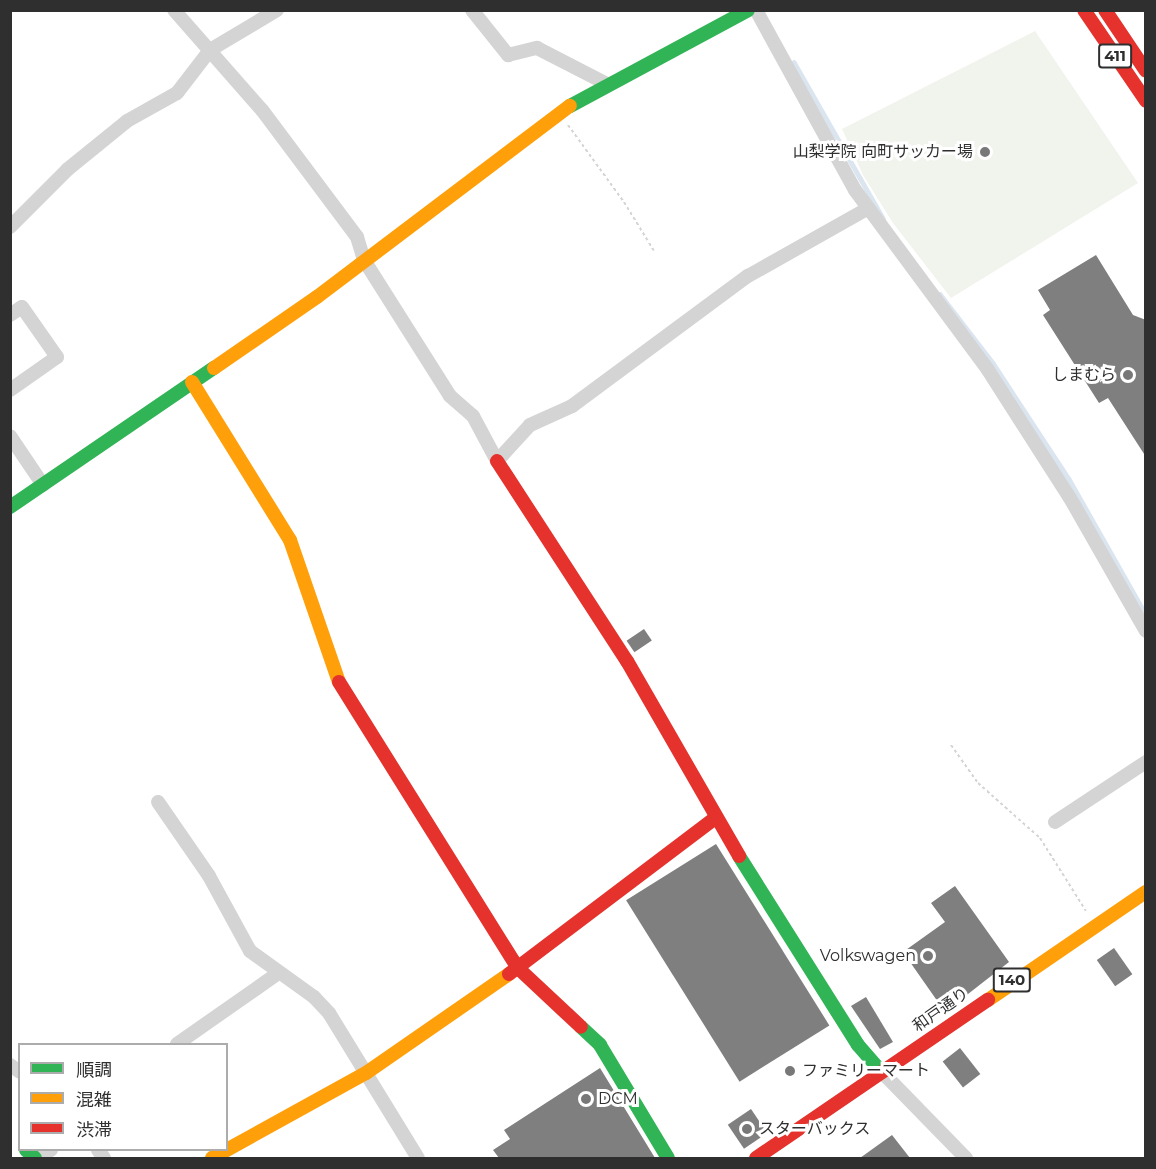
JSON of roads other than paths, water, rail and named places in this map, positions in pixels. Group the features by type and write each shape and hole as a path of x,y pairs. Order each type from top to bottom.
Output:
{"main road":[{"path":"10,507 364,260 559,113 606,84 748,10"},
{"name":"411","path":"1084,10 1146,101"},
{"name":"411","path":"1105,10 1146,71"},
{"path":"192,382 290,540 338,680 518,968 600,1045 668,1158"},
{"path":"497,461 627,661 715,818 858,1046 881,1071"},
{"path":"228,1149 366,1073 518,968 715,818"},
{"name":"和戸通り","path":"756,1158 1146,892"}],"street":[{"path":"174,10 262,110 357,237 364,260 450,396 473,416 497,461 530,425 572,406 748,276 867,209"},
{"path":"10,227 68,169 127,121 177,93 210,50 276,10"},
{"path":"472,10 508,55 537,48 606,84"},
{"path":"756,10 867,209 988,370 1070,498 1146,631"},
{"path":"10,315 22,307 57,357 12,384"},
{"path":"10,436 43,484"},
{"path":"1055,822 1146,762"},
{"path":"158,802 209,876 249,951 278,974 314,997 329,1013 418,1158"},
{"path":"178,1043 278,974"},
{"path":"881,1071 966,1158"}],"waterway":[{"path":"794,62 883,218"},
{"path":"940,294 993,363 1069,479 1146,615"}],"place":[{"name":"山梨学院 向町サッカー場","path":"985,152"},
{"name":"しまむら","path":"1128,375"},
{"name":"Volkswagen","path":"928,956"},
{"name":"ファミリーマート","path":"790,1071"},
{"name":"DCM","path":"586,1099"},
{"name":"スターバックス","path":"747,1129"}]}
